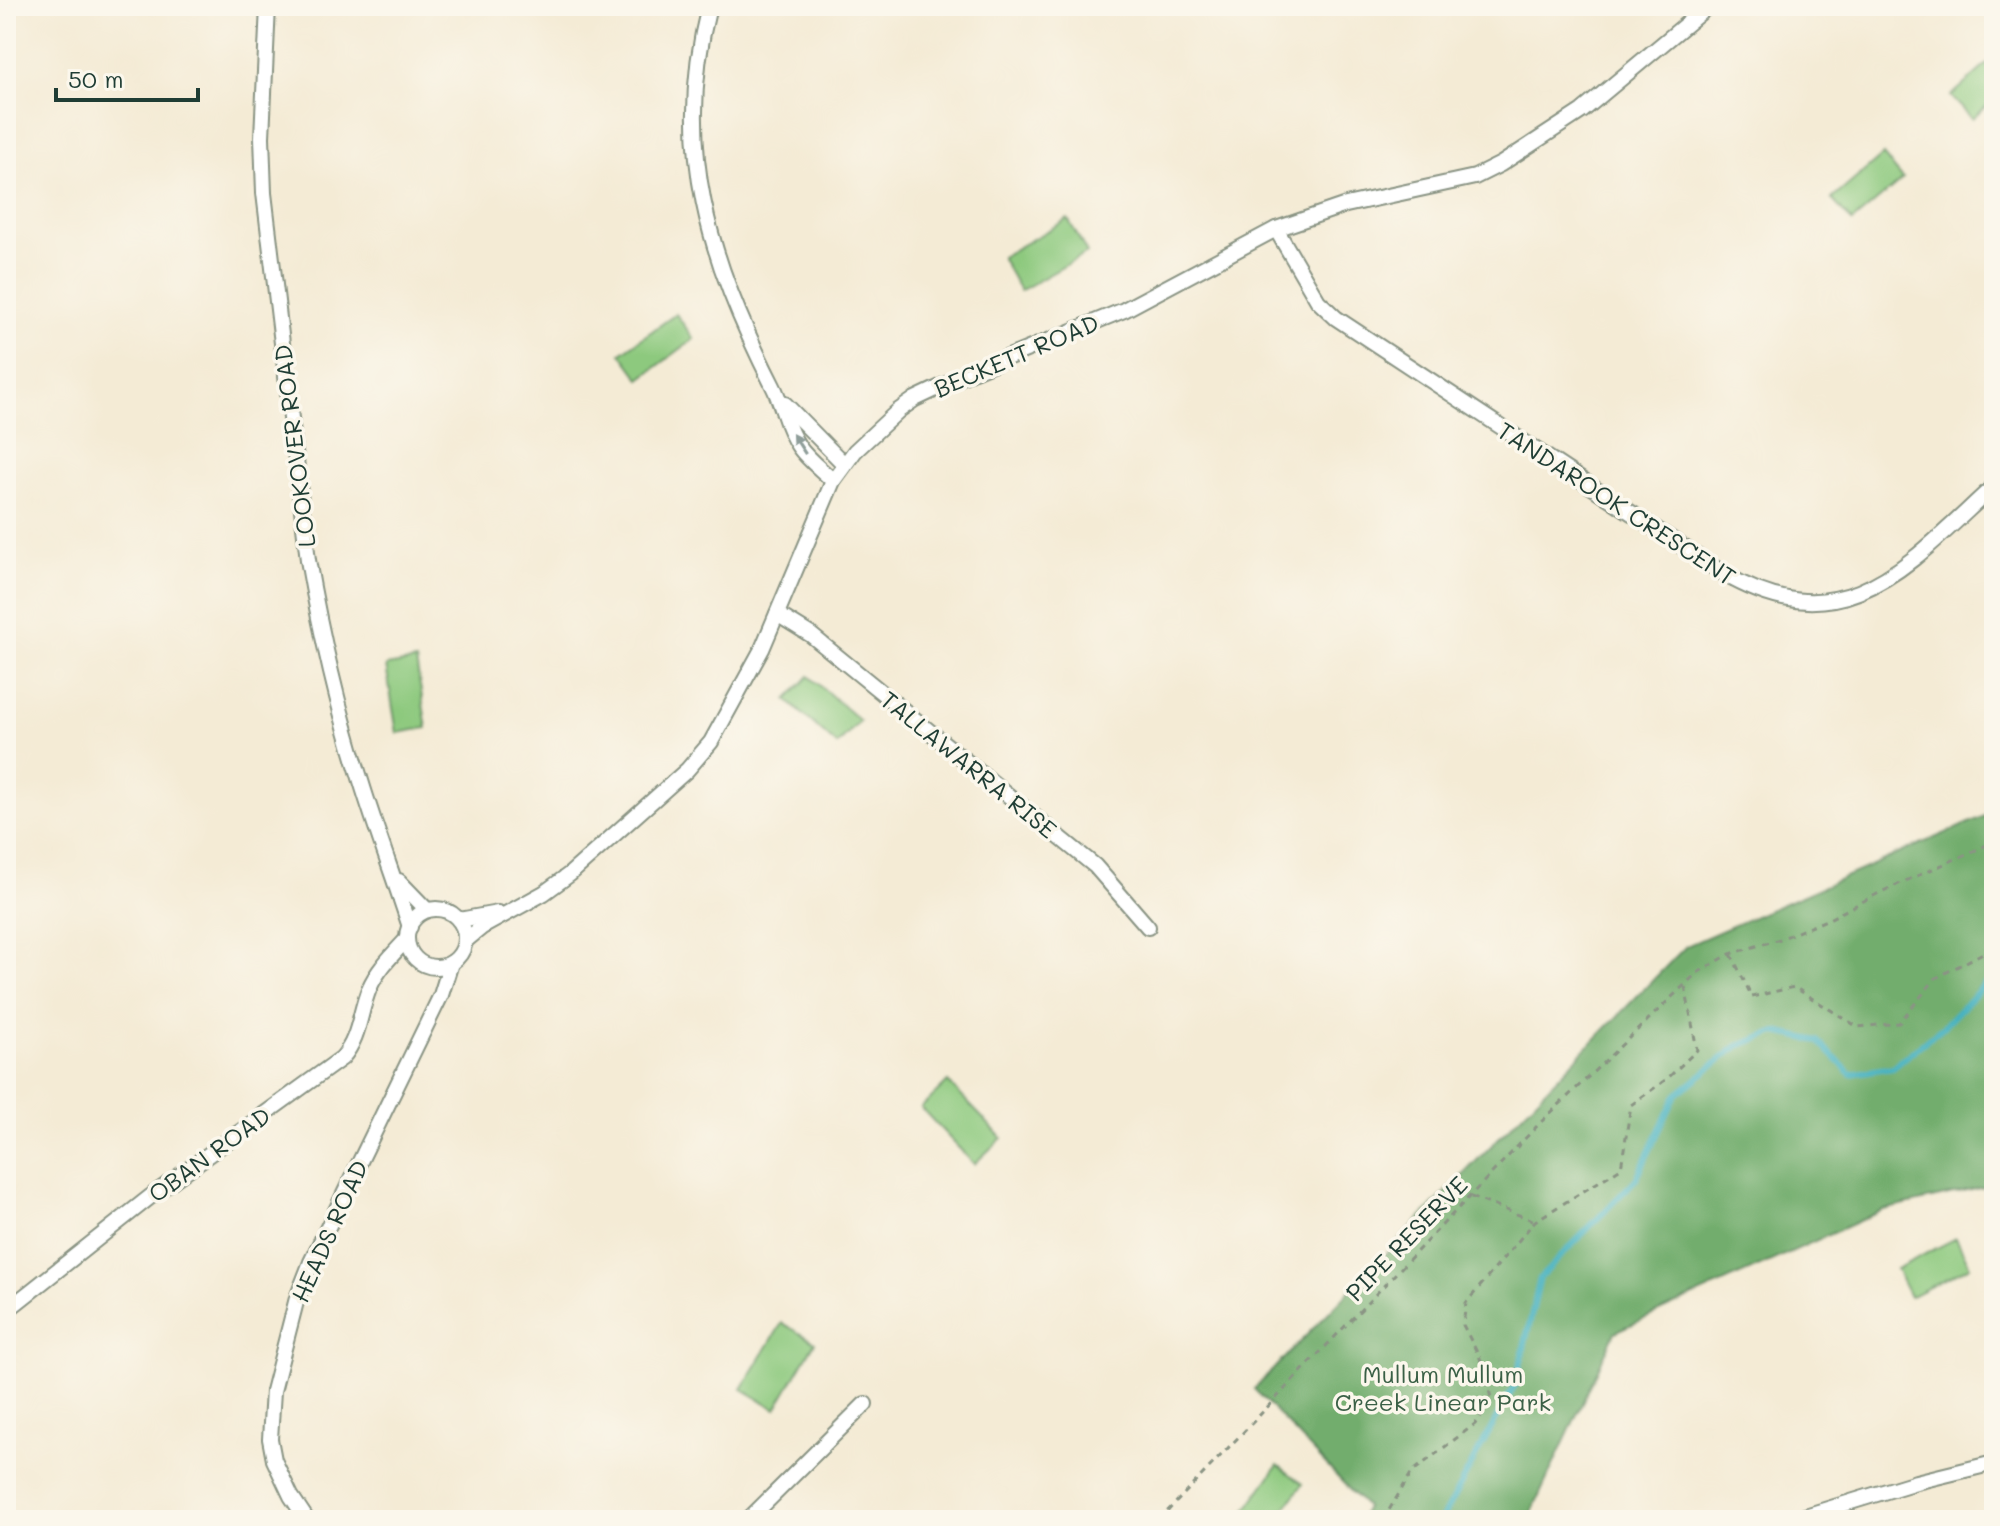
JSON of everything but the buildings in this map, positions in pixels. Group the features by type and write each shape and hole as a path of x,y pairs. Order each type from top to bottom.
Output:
{"street":[{"name":"LOOKOVER ROAD","path":"268,6 262,137 264,193 302,519 318,621 342,716 394,875 408,933"},
{"path":"709,6 696,75 694,121 702,199 719,264 799,447 833,481"},
{"name":"BECKETT ROAD","path":"465,941 505,912 544,893 570,874 687,770 711,742 762,649 833,481 878,426 915,399 972,372 1124,310 1276,229 1337,208 1475,177 1501,164 1582,111 1708,6"},
{"name":"TANDAROOK CRESCENT","path":"1276,229 1310,289 1336,318 1724,574 1767,595 1823,601 1862,592 1911,561 1994,486"},
{"path":"779,398 844,464"},
{"name":"TALLAWARRA RISE","path":"777,614 811,635 1095,866 1148,927"},
{"name":"LOOKOVER ROAD","path":"394,875 427,910"},
{"path":"378,975 396,963 420,960 442,966 451,963 460,954 465,934 459,920 444,910 427,910 414,920 408,933 420,960 441,995"},
{"name":"BECKETT ROAD","path":"459,920 505,912"},
{"name":"OBAN ROAD","path":"6,1311 150,1197 342,1058 352,1046 370,987 408,933"},
{"name":"HEADS ROAD","path":"307,1520 291,1496 274,1460 269,1415 276,1378 297,1298 311,1262 441,995 451,963"},
{"path":"748,1520 865,1404"},
{"path":"1792,1520 1871,1494 1994,1463"}],"path":[{"name":"PIPE RESERVE","path":"1159,1520 1540,1123 1708,964 1829,919 1883,891 1994,842"},
{"path":"1730,954 1752,997 1794,987 1858,1027 1899,1023 1936,978 1994,947"},
{"path":"1383,1520 1412,1472 1475,1424 1492,1401 1480,1358 1463,1325 1466,1303 1535,1221 1621,1168 1631,1105 1668,1078 1697,1050 1685,986"},
{"path":"1471,1197 1535,1221"}],"green space":[{"path":"1994,58 1994,100 1972,119 1951,96"},
{"path":"1883,155 1903,179 1852,222 1832,199"},
{"path":"1068,219 1087,253 1020,291 1001,257"},
{"path":"676,314 694,339 640,379 621,353"},
{"path":"416,661 427,728 397,733 386,666"},
{"path":"809,676 860,721 837,745 787,700"},
{"name":"Mullum Mullum Creek Linear Park","path":"1994,812 1994,1185 1883,1210 1615,1332 1528,1520 1359,1520 1366,1507 1254,1389 1686,946"},
{"path":"948,1082 1002,1138 974,1164 921,1108"},
{"path":"1956,1238 1970,1266 1910,1297 1896,1269"},
{"path":"782,1323 815,1342 776,1409 742,1389"},
{"path":"1278,1465 1303,1484 1276,1520 1239,1520"}],"waterway":[{"path":"1441,1520 1516,1383 1540,1278 1636,1179 1676,1095 1738,1046 1776,1032 1818,1041 1851,1074 1893,1067 1943,1027 1985,984 1994,979"}]}
